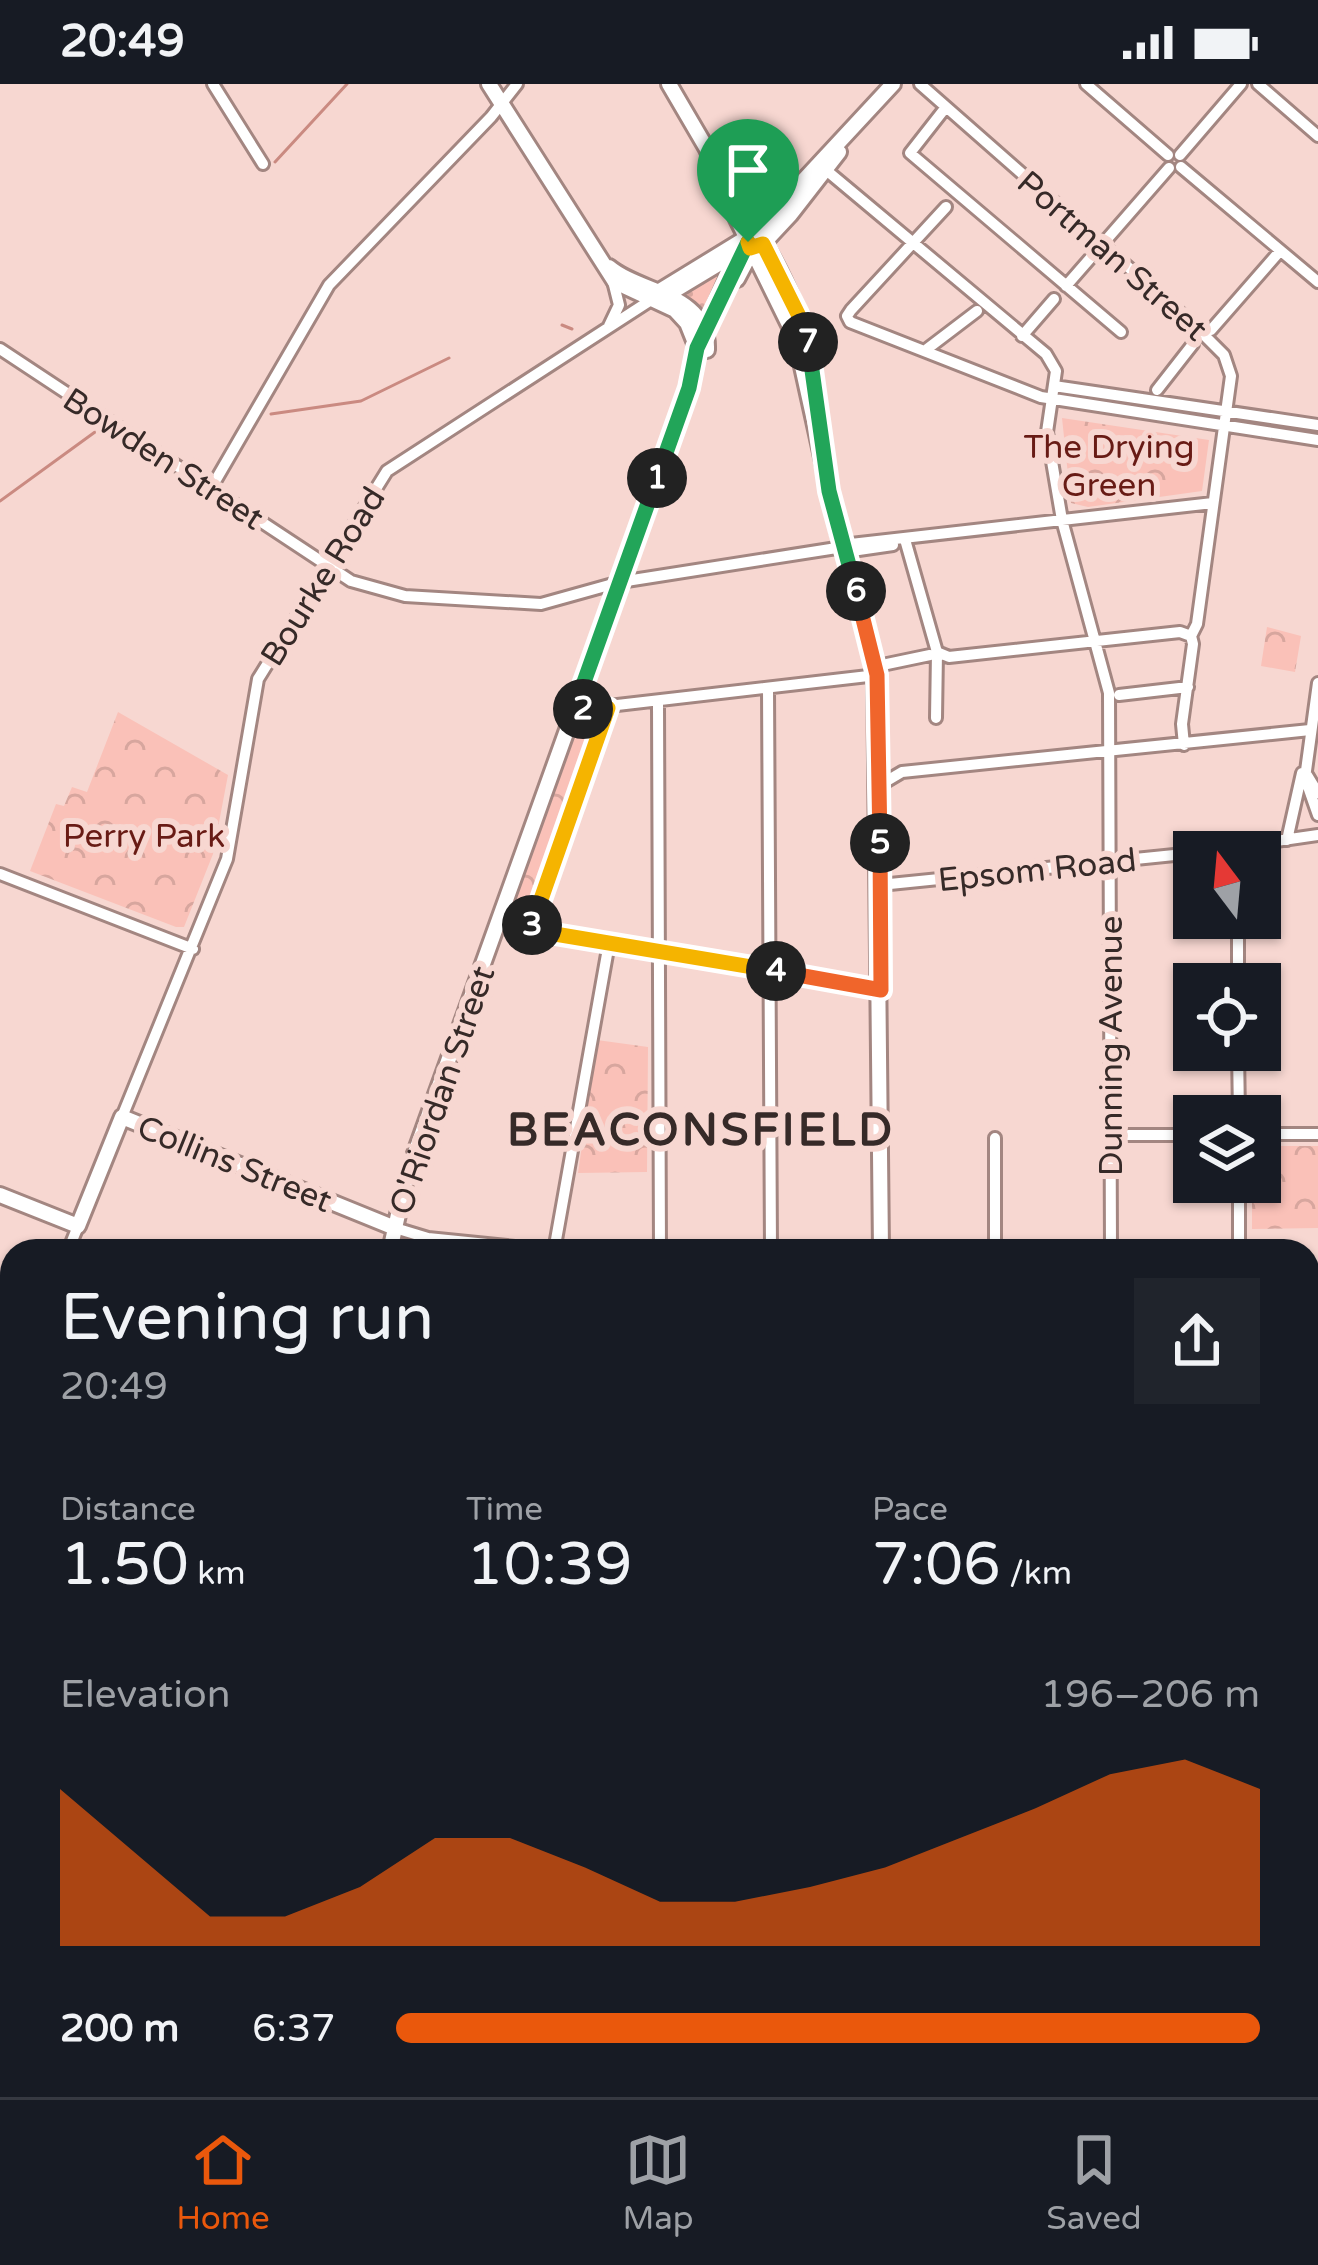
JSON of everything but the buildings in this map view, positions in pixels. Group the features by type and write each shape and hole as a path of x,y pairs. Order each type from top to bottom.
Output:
{"main road":[{"path":"489,84 609,270 689,310 704,332 751,244 773,214 892,84"},
{"path":"669,84 751,244 806,336 821,445 843,548 882,669 881,1239"},
{"path":"751,244 826,170 866,114"},
{"path":"728,193 754,214 773,214"},
{"name":"Bourke Road","path":"660,295 751,244"},
{"name":"O'Riordan Street","path":"392,1239 406,1178 702,349 751,244"},
{"path":"660,295 682,316 702,349"},
{"name":"O'Riordan Street","path":"702,349 704,332"},
{"name":"Bourke Road","path":"78,1226 122,1117"},
{"name":"Collins Street","path":"122,1117 394,1228"},
{"path":"0,1195 78,1226"}],"street":[{"path":"213,84 263,164"},
{"path":"210,490 328,285 517,84"},
{"name":"Portman Street","path":"920,84 1216,345 1231,376 1198,619 1191,636 1184,745"},
{"path":"1086,84 1318,282"},
{"path":"1066,286 1241,84"},
{"path":"1258,84 1318,136"},
{"path":"946,107 910,151 1121,332"},
{"path":"826,170 1053,363 1053,393"},
{"path":"946,207 850,310 847,316 852,323 1053,393 1318,440"},
{"path":"1211,330 1280,251"},
{"path":"608,328 619,305 609,270"},
{"name":"Bourke Road","path":"122,1117 227,859 259,679 387,471 660,295"},
{"path":"1022,336 1054,299"},
{"path":"927,350 977,311"},
{"path":"1156,390 1193,344"},
{"name":"Bowden Street","path":"0,349 351,581 405,596 557,602 620,582 843,548"},
{"path":"1053,393 1318,425"},
{"name":"Dunning Avenue","path":"1053,393 1047,428 1062,523 1114,696 1109,753 1111,1239"},
{"path":"843,548 1213,507"},
{"path":"843,548 1062,523"},
{"path":"906,543 933,653 936,718"},
{"path":"574,710 768,688 882,669 933,653 946,657 1180,632 1191,636"},
{"path":"1318,683 1305,772 1307,791 1318,814"},
{"path":"1114,696 1188,687"},
{"path":"768,688 771,1239"},
{"path":"658,703 660,1239"},
{"path":"531,930 608,708"},
{"path":"880,785 902,772 1310,730"},
{"path":"1287,840 1306,758"},
{"path":"1305,772 1318,793"},
{"name":"Epsom Road","path":"1281,841 1318,835"},
{"name":"Epsom Road","path":"880,885 1173,855"},
{"path":"0,874 193,949"},
{"path":"497,923 881,990"},
{"path":"557,1239 609,944"},
{"path":"1281,1134 1318,1134"},
{"path":"1111,1135 1173,1135"},
{"path":"995,1138 995,1239"},
{"path":"1239,1203 1239,1239"},
{"name":"Bourke Road","path":"73,1239 78,1226"},
{"name":"Collins Street","path":"394,1228 438,1239"}],"green space":[{"path":"722,269 708,307 698,309 685,297 687,292"},
{"name":"The Drying Green","path":"1062,418 1209,440 1202,491 1088,507 1071,503"},
{"path":"1267,627 1301,636 1295,672 1261,666"},
{"path":"581,709 600,713 530,920 510,917"},
{"name":"Perry Park","path":"118,712 228,775 213,854 184,927 30,871 56,804 64,806 72,787 87,792"},
{"path":"597,1040 648,1047 647,1172 578,1173"},
{"path":"1281,1146 1318,1146 1318,1228 1252,1229 1252,1203 1281,1203"}],"waterway":[{"path":"275,162 347,84"},
{"path":"562,325 572,329"},
{"path":"271,414 361,401 449,358"},
{"path":"0,501 95,432"}],"district":[{"name":"BEACONSFIELD","path":"701,1129"}],"route":[{"path":"748,242 750,248 763,244 806,336 832,506 875,662 881,990 531,930 608,708 574,710 689,388 697,348 748,242"}]}
